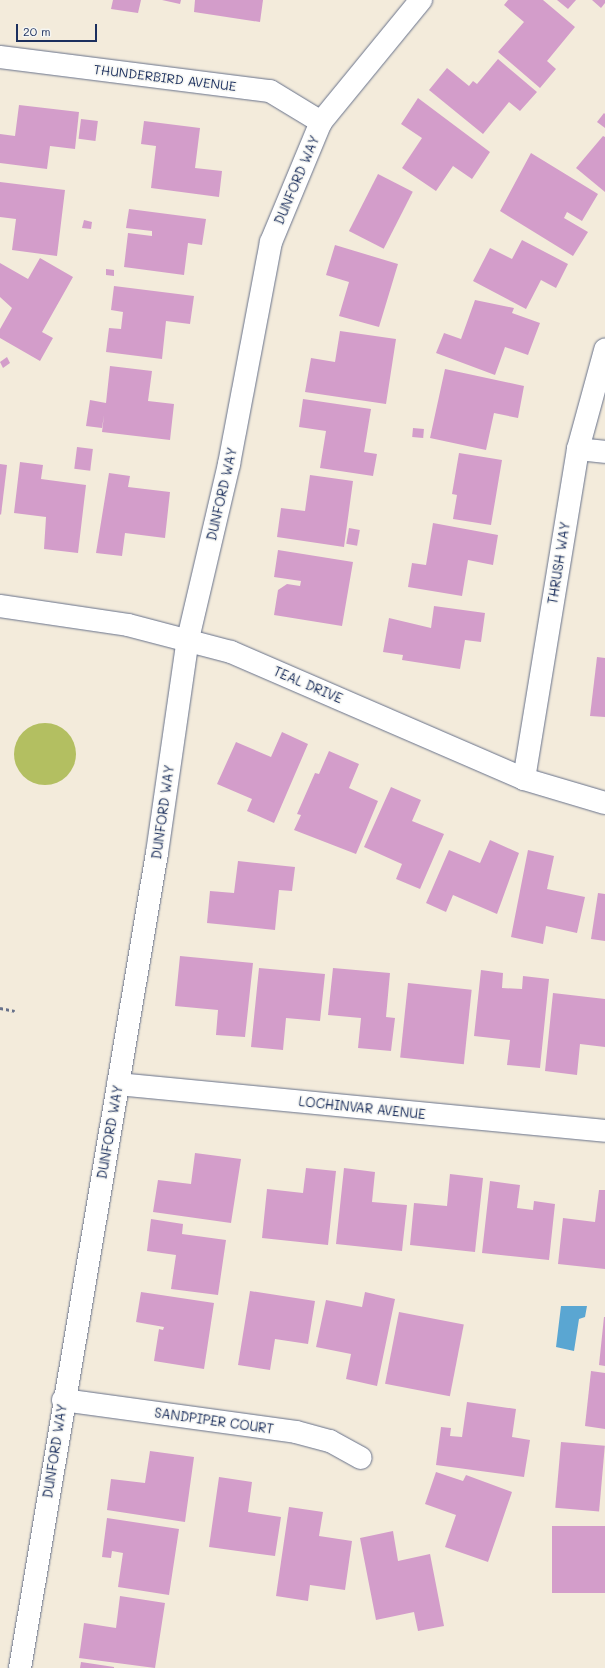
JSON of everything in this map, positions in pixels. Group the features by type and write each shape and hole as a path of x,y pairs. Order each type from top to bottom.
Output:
{"street":[{"name":"DUNFORD WAY","path":"20,1668 63,1400 118,1084 188,639 229,464 271,242 321,122 421,0"},
{"name":"THUNDERBIRD AVENUE","path":"0,57 270,91 321,122"},
{"name":"THRUSH WAY","path":"524,779 578,449 605,350"},
{"path":"578,449 605,452"},
{"name":"TEAL DRIVE","path":"0,606 128,625 188,639 234,653 524,779 605,803"},
{"name":"LOCHINVAR AVENUE","path":"118,1084 605,1131"},
{"name":"SANDPIPER COURT","path":"63,1400 296,1432 330,1441 361,1458"}],"path":[{"path":"0,1008 15,1011"}],"green space":[{"path":"45,723 62,728 67,732 71,737 76,754 71,771 67,776 62,780 45,785 28,780 23,776 19,771 14,754 19,737 23,732 28,728"}],"water":[{"path":"561,1306 587,1306 585,1317 579,1319 574,1351 556,1347"}],"building":[{"path":"113,0 141,0 138,13 111,9"},
{"path":"162,0 181,0 180,4"},
{"path":"195,0 263,0 260,22 194,12"},
{"path":"508,0 543,0 575,27 547,61 556,69 540,88 498,52 524,22 504,5"},
{"path":"557,0 576,0 568,9"},
{"path":"592,0 605,0 605,3 601,8"},
{"path":"498,59 537,92 520,111 509,102 483,134 429,90 447,68 469,86 473,81 477,84"},
{"path":"418,98 490,152 472,179 453,166 436,191 402,168 422,138 401,124"},
{"path":"19,105 79,112 75,149 50,146 47,169 0,163 0,134 15,136"},
{"path":"604,113 605,114 605,128 597,122"},
{"path":"81,119 98,121 95,141 79,139"},
{"path":"144,121 200,128 195,168 222,171 219,197 151,188 156,146 141,144"},
{"path":"603,136 605,137 605,192 576,168"},
{"path":"531,153 598,194 582,221 567,212 564,218 588,232 573,256 500,211"},
{"path":"378,174 413,192 384,249 349,231"},
{"path":"0,182 65,190 57,256 12,250 16,219 0,217"},
{"path":"129,209 206,219 202,245 188,243 184,275 124,267 128,233 152,236 152,231 126,228"},
{"path":"84,220 92,222 91,229 82,228"},
{"path":"522,240 568,264 556,288 541,280 526,309 473,281 490,248 512,259"},
{"path":"335,245 398,264 379,327 339,316 349,282 326,275"},
{"path":"40,258 73,277 42,332 53,338 40,361 0,338 0,329 12,308 0,297 0,263 28,279"},
{"path":"106,269 114,270 114,276 106,275"},
{"path":"114,286 194,296 190,324 166,321 162,359 106,352 109,328 121,329 123,312 111,310"},
{"path":"475,300 514,308 512,313 540,323 528,355 505,347 495,375 436,353 444,333 461,339"},
{"path":"340,331 396,339 386,404 305,392 311,358 335,362"},
{"path":"7,357 10,363 3,368 0,362"},
{"path":"110,366 152,371 148,401 174,404 170,440 102,432 104,415 102,428 86,426 90,400 106,403"},
{"path":"445,369 524,386 518,418 494,413 486,450 430,438"},
{"path":"303,399 371,409 364,452 377,454 373,476 320,468 326,431 299,427"},
{"path":"413,428 424,429 423,438 412,437"},
{"path":"77,447 93,449 90,471 74,469"},
{"path":"459,453 502,460 491,525 453,519 457,495 452,494"},
{"path":"20,462 43,465 41,479 86,485 78,553 44,549 46,517 14,513"},
{"path":"0,464 7,465 1,515 0,514"},
{"path":"109,473 130,476 128,487 170,492 165,538 125,533 122,556 96,553"},
{"path":"310,475 353,481 344,547 277,537 281,508 305,511"},
{"path":"433,523 498,535 493,565 468,560 462,596 408,587 412,563 426,565"},
{"path":"349,528 360,530 357,546 346,544"},
{"path":"278,550 353,562 342,626 274,615 278,590 287,584 300,586 301,581 274,577"},
{"path":"434,606 485,613 481,642 465,640 460,669 402,660 403,655 383,652 389,618 431,628"},
{"path":"597,657 605,658 605,717 590,716"},
{"path":"282,732 308,744 274,823 247,811 252,799 217,784 236,742 271,757"},
{"path":"329,751 359,764 349,788 378,801 356,854 294,830 301,815 297,814 315,773 319,774"},
{"path":"391,787 421,800 412,821 444,834 420,889 396,879 402,864 364,847"},
{"path":"490,840 519,853 497,914 453,895 446,912 426,903 449,850 480,863"},
{"path":"528,850 554,856 547,889 585,897 577,933 546,926 543,944 511,937"},
{"path":"238,861 295,867 292,891 279,890 275,930 207,923 210,891 234,893"},
{"path":"598,893 605,894 605,941 591,939"},
{"path":"180,956 253,963 245,1037 216,1035 218,1010 175,1006"},
{"path":"259,968 325,974 320,1021 286,1018 283,1050 251,1047"},
{"path":"333,968 390,973 386,1017 395,1018 391,1051 358,1048 361,1018 328,1015"},
{"path":"481,970 503,973 502,988 522,989 523,976 549,979 540,1068 507,1065 510,1040 474,1036"},
{"path":"408,983 472,990 464,1064 400,1058"},
{"path":"553,993 605,999 605,1047 580,1044 577,1075 545,1071"},
{"path":"195,1153 241,1159 231,1223 153,1212 158,1180 191,1184"},
{"path":"306,1168 336,1171 328,1245 262,1238 267,1189 303,1193"},
{"path":"344,1168 375,1172 372,1202 407,1205 402,1251 336,1244"},
{"path":"450,1174 483,1178 475,1252 410,1245 414,1203 447,1206"},
{"path":"490,1181 520,1185 517,1208 533,1210 534,1201 555,1204 549,1260 482,1253"},
{"path":"599,1190 605,1190 605,1269 558,1264 563,1218 595,1222"},
{"path":"151,1219 183,1224 182,1234 226,1240 218,1295 171,1289 176,1255 147,1251"},
{"path":"250,1291 315,1301 308,1344 275,1339 270,1370 238,1365"},
{"path":"141,1292 214,1303 204,1369 154,1361 159,1329 163,1330 164,1327 136,1322"},
{"path":"365,1292 395,1299 377,1386 346,1379 351,1354 316,1347 326,1300 362,1307"},
{"path":"399,1312 464,1325 450,1396 385,1384"},
{"path":"605,1317 605,1366 599,1365"},
{"path":"591,1371 605,1373 605,1429 585,1426"},
{"path":"467,1402 516,1409 512,1437 530,1440 524,1477 436,1465 441,1427 451,1428 450,1436 462,1437"},
{"path":"561,1442 605,1446 599,1512 555,1508"},
{"path":"150,1451 194,1457 185,1522 107,1510 111,1479 145,1483"},
{"path":"436,1472 463,1481 466,1475 512,1492 488,1562 445,1547 456,1515 425,1504"},
{"path":"219,1477 252,1482 248,1512 281,1517 275,1556 209,1547"},
{"path":"289,1507 323,1512 319,1536 352,1541 345,1590 310,1585 308,1601 276,1596"},
{"path":"107,1518 179,1529 169,1595 118,1587 123,1553 112,1551 111,1558 102,1557"},
{"path":"552,1526 605,1526 605,1593 552,1593"},
{"path":"393,1531 398,1561 430,1554 444,1626 418,1631 414,1612 376,1620 360,1538"},
{"path":"120,1596 165,1603 155,1668 79,1658 84,1623 116,1628"},
{"path":"81,1662 114,1667 114,1668 80,1668"}]}
